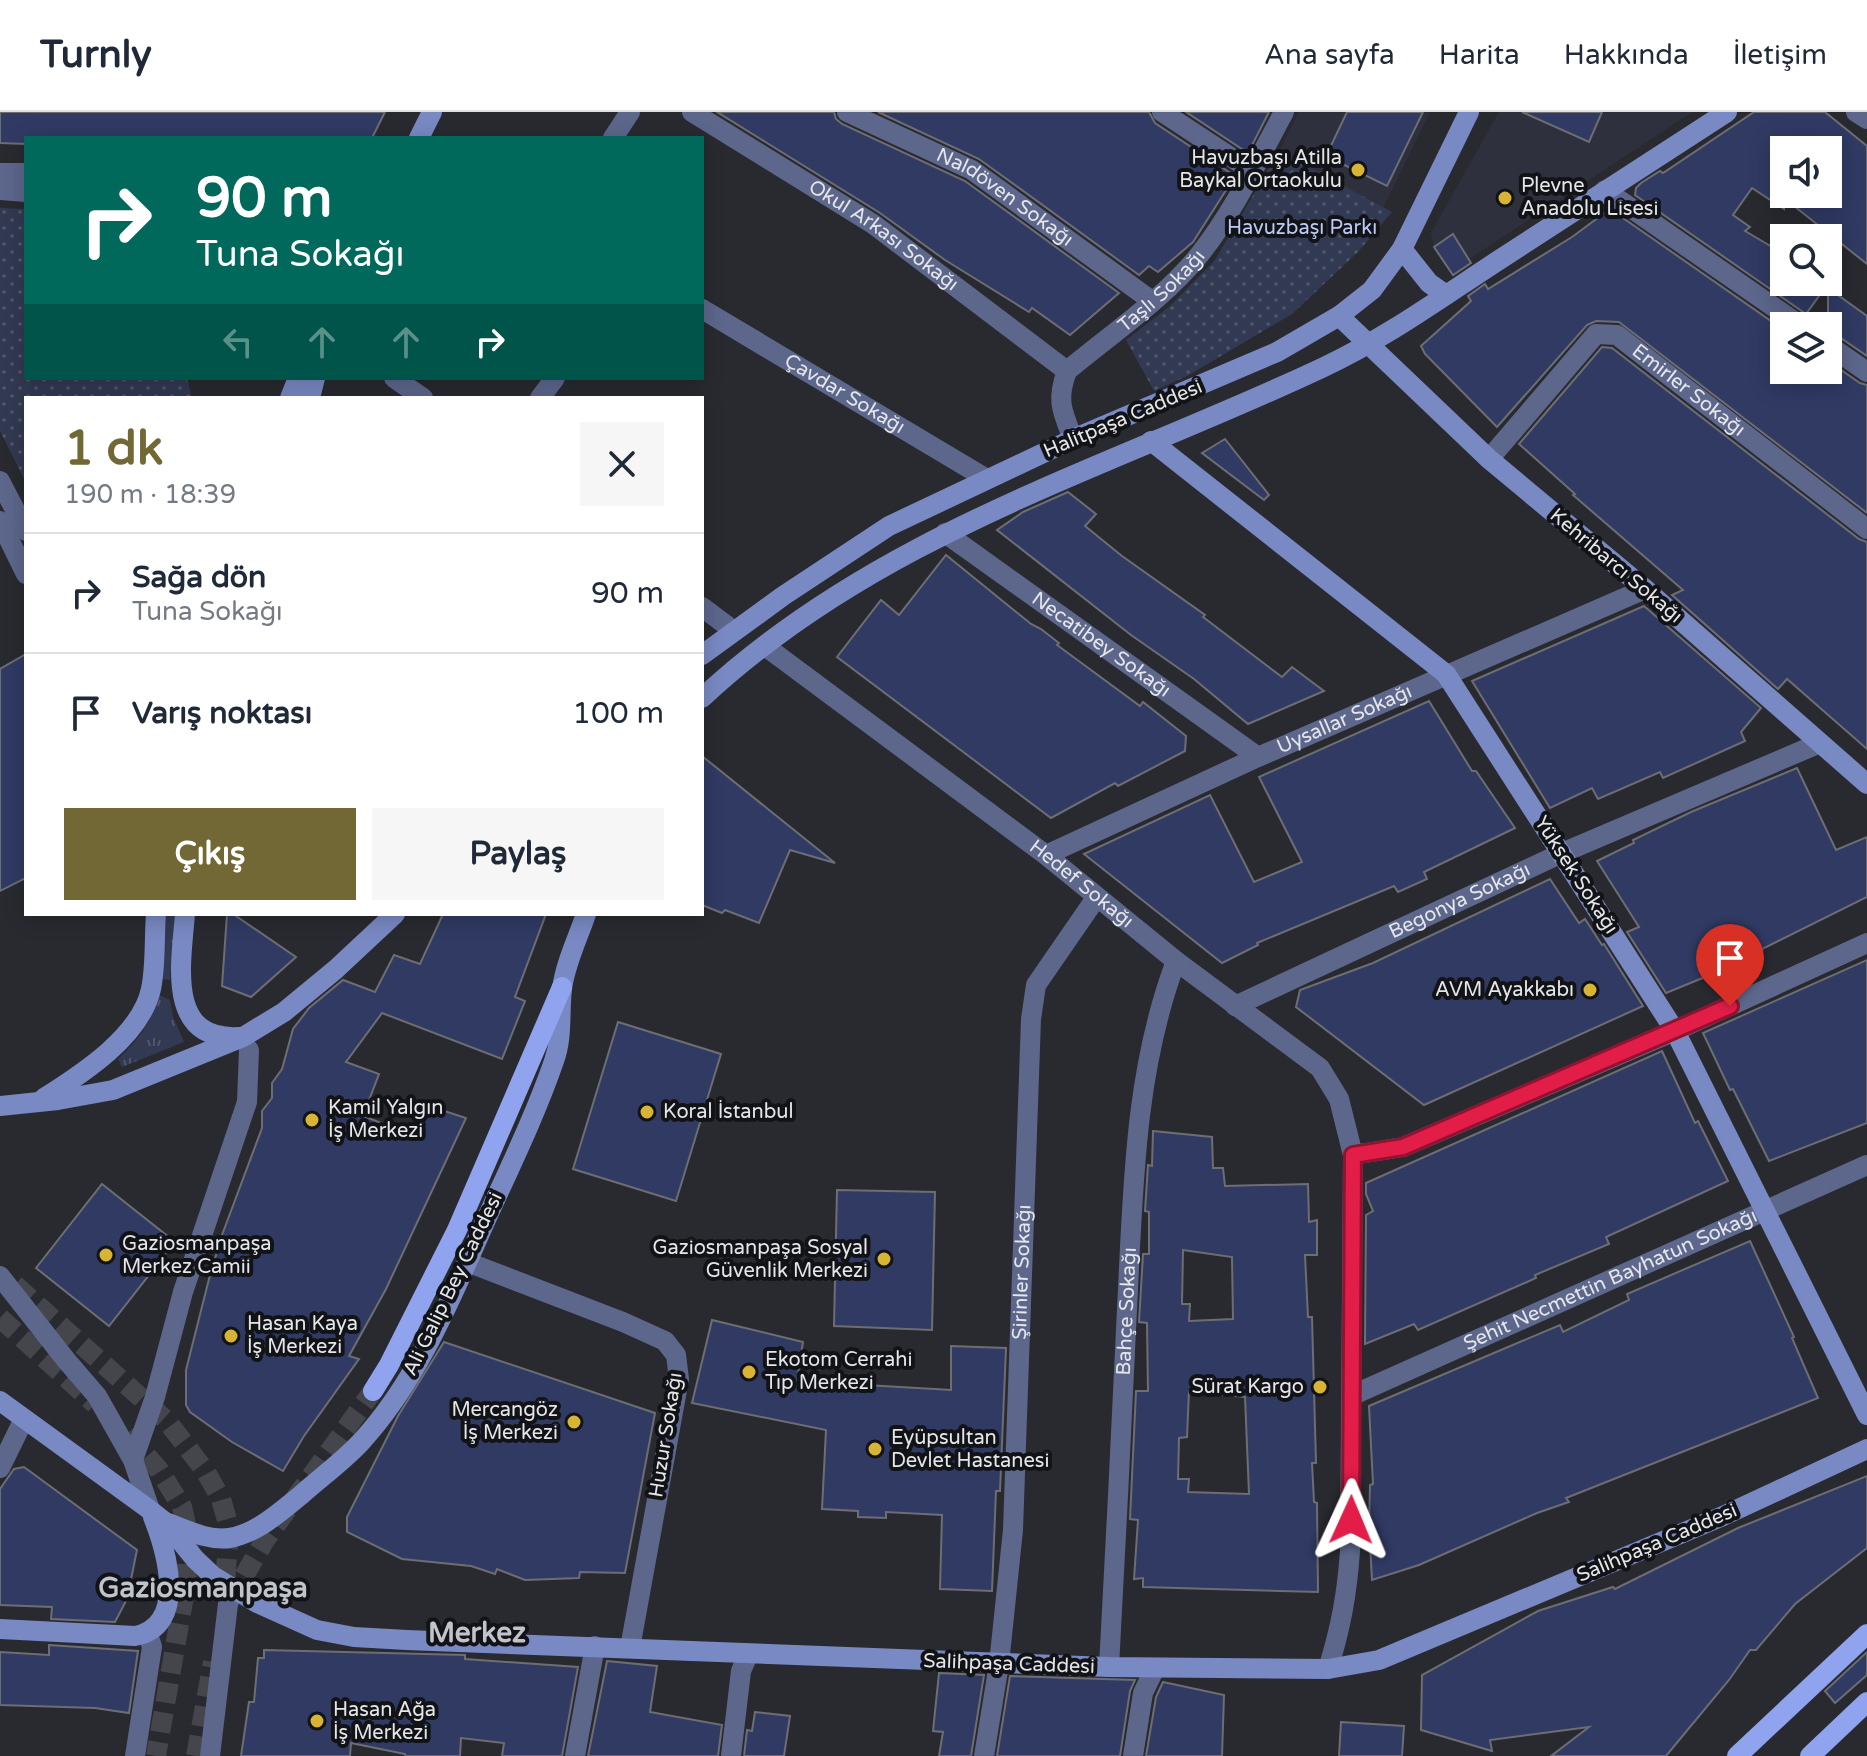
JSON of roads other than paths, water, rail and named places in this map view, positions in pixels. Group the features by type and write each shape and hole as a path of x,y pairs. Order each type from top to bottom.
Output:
{"main road":[{"path":"420,136 432,112"},
{"name":"Halitpaşa Caddesi","path":"704,654 845,553 889,526 1073,439 1277,352 1339,316 1372,290 1402,249 1469,112"},
{"name":"Halitpaşa Caddesi","path":"704,696 765,646 850,588 945,533 1030,492 1312,373 1368,344 1727,112"},
{"path":"1402,249 1429,283 1446,295"},
{"name":"Kehribarcı Sokağı","path":"1339,316 1489,459 1645,589 1867,784"},
{"name":"Yüksek Sokağı","path":"1151,441 1446,674 1675,1031 1867,1415"},
{"path":"37,1103 104,1055 134,1025 151,989 156,916"},
{"path":"185,916 181,970 183,991 193,1023 206,1034 246,1044"},
{"path":"0,1106 113,1090 246,1044 335,970 393,916"},
{"path":"373,1391 457,1230 562,987 585,916"},
{"name":"Ali Galip Bey Caddesi","path":"158,1516 215,1539 248,1532 278,1514 367,1435 434,1332 467,1262 555,1058 562,1026 562,987"},
{"path":"0,1401 158,1516 165,1545 168,1587 163,1619 148,1634 135,1636 0,1629"},
{"name":"Salihpaşa Caddesi","path":"158,1516 195,1559 230,1587 282,1617 317,1630 354,1637 999,1664 1328,1669 1379,1660 1723,1516 1867,1449"},
{"path":"1737,1756 1867,1634"},
{"path":"1810,1756 1867,1702"}],"street":[{"path":"614,136 630,112"},
{"name":"Okul Arkası Sokağı","path":"692,112 873,224 1067,371"},
{"name":"Naldöven Sokağı","path":"847,112 972,170 1152,301"},
{"path":"1162,112 1252,171"},
{"name":"Taşlı Sokağı","path":"1067,371 1152,301 1199,255 1252,171 1284,112"},
{"path":"1856,112 1867,119"},
{"path":"0,173 24,173"},
{"path":"0,190 24,192"},
{"path":"1605,190 1781,312"},
{"name":"Çavdar Sokağı","path":"704,310 987,479"},
{"name":"Emirler Sokağı","path":"1489,459 1596,334 1612,334 1867,529"},
{"path":"1842,355 1867,372"},
{"path":"1067,371 1060,389 1061,408 1073,439"},
{"path":"397,380 420,396"},
{"path":"0,481 24,527"},
{"path":"0,521 24,570"},
{"name":"Necatibey Sokağı","path":"945,533 1258,757"},
{"name":"Uysallar Sokağı","path":"1046,855 1258,757 1645,589"},
{"path":"704,608 734,631"},
{"name":"Hedef Sokağı","path":"765,646 1046,855 1176,961 1320,1068 1339,1099 1353,1155 1353,1395 1347,1599 1328,1669"},
{"name":"Begonya Sokağı","path":"1235,1006 1562,853 1820,743"},
{"name":"Şirinler Sokağı","path":"984,1756 999,1664 1013,1530 1031,1019 1036,985 1096,898"},
{"path":"1353,1155 1403,1147 1675,1031 1867,943"},
{"name":"Bahçe Sokağı","path":"1109,1667 1131,1229 1142,1091 1154,1026 1176,961"},
{"path":"133,1460 155,1397 187,1279 247,1102 246,1044"},
{"name":"Şehit Necmettin Bayhatun Sokağı","path":"1353,1395 1867,1165"},
{"name":"Huzur Sokağı","path":"467,1262 623,1322 665,1341 676,1355 679,1379 630,1648"},
{"path":"0,1276 97,1396 133,1460 158,1516"},
{"path":"0,1468 24,1419"},
{"path":"210,1756 230,1587"},
{"path":"135,1756 152,1647 148,1634"},
{"path":"575,1756 595,1646"},
{"path":"731,1756 741,1671 748,1655"},
{"path":"1133,1756 1143,1693 1155,1668"}],"tunnel":[{"path":"15,1285 167,1421 206,1472 221,1499 229,1527 224,1599"},
{"path":"0,1318 95,1404"},
{"path":"229,1602 265,1540 373,1391"},
{"path":"127,1434 159,1470 182,1507 189,1538 186,1584 156,1756"},
{"path":"196,1756 213,1662"}],"place":[{"name":"Havuzbaşı Atilla Baykal Ortaokulu","path":"1358,170"},
{"name":"Plevne Anadolu Lisesi","path":"1505,198"},
{"name":"AVM Ayakkabı","path":"1590,990"},
{"name":"Koral İstanbul","path":"647,1112"},
{"name":"Kamil Yalgın İş Merkezi","path":"312,1120"},
{"name":"Gaziosmanpaşa Merkez Camii","path":"106,1255"},
{"name":"Gaziosmanpaşa Sosyal Güvenlik Merkezi","path":"884,1259"},
{"name":"Hasan Kaya İş Merkezi","path":"231,1336"},
{"name":"Ekotom Cerrahi Tıp Merkezi","path":"749,1372"},
{"name":"Sürat Kargo","path":"1320,1387"},
{"name":"Mercangöz İş Merkezi","path":"574,1422"},
{"name":"Eyüpsultan Devlet Hastanesi","path":"875,1449"},
{"name":"Hasan Ağa İş Merkezi","path":"317,1721"}],"district":[{"name":"Gaziosmanpaşa","path":"203,1588"},
{"name":"Merkez","path":"477,1633"}],"park label":[{"name":"Havuzbaşı Parkı","path":"1302,228"}]}
